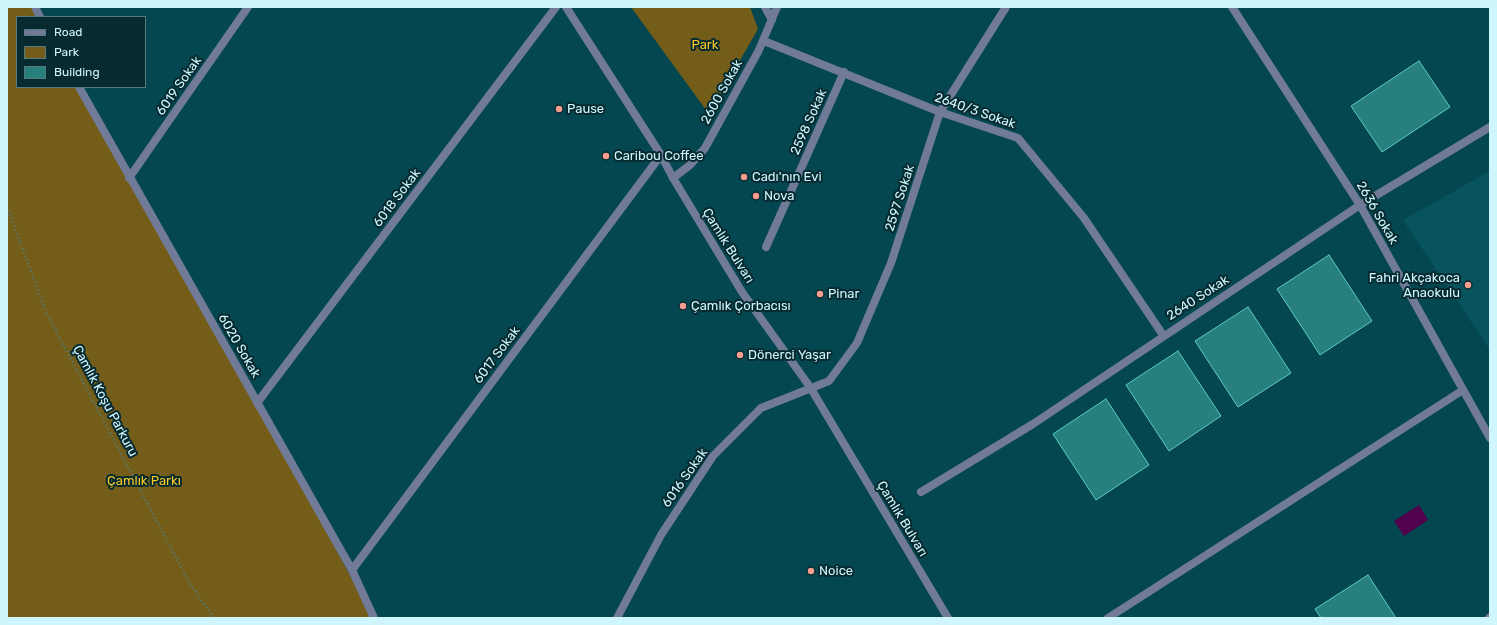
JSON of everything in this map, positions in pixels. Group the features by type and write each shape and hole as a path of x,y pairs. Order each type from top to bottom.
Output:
{"street":[{"path":"35,7 40,16"},
{"name":"6019 Sokak","path":"129,178 248,7"},
{"name":"6018 Sokak","path":"257,403 556,7"},
{"name":"Çamlık Bulvarı","path":"566,7 661,155 673,178 742,292 810,387 948,618"},
{"path":"765,7 772,20"},
{"name":"2600 Sokak","path":"673,178 690,165 705,148 764,41 777,7"},
{"name":"2597 Sokak","path":"810,387 829,380 857,343 891,263 940,112 1006,7"},
{"name":"2636 Sokak","path":"1232,7 1360,205 1490,438"},
{"name":"2640/3 Sokak","path":"764,41 940,112 1018,138 1084,218 1163,335"},
{"name":"2598 Sokak","path":"766,247 844,72"},
{"name":"6020 Sokak","path":"80,88 129,178 352,570 374,618"},
{"name":"2640 Sokak","path":"922,492 1033,424 1163,335 1360,205 1490,127"},
{"name":"6017 Sokak","path":"352,570 661,155"},
{"name":"6016 Sokak","path":"617,618 660,535 713,456 761,408 810,387"},
{"path":"1108,618 1463,390"}],"path":[{"name":"Çamlık Koşu Parkuru","path":"7,207 46,312 190,584 214,618"}],"shaded area":[{"name":"Fahri Akçakoca Anaokulu","path":"1490,171 1490,350 1403,220"},
{"path":"1419,505 1428,520 1404,536 1394,521"}],"green space":[{"name":"Çamlık Parkı","path":"7,7 35,7 40,16 16,16 16,88 80,88 257,403 373,618 7,618"},
{"name":"Park","path":"631,7 750,7 758,29 709,114"}],"building":[{"path":"1419,61 1450,107 1382,152 1351,106"},
{"path":"1329,255 1372,321 1320,355 1277,289"},
{"path":"1248,307 1291,373 1238,407 1195,341"},
{"path":"1178,351 1221,416 1169,451 1126,385"},
{"path":"1106,399 1149,465 1096,500 1053,434"},
{"path":"1368,575 1396,618 1321,618 1315,609"}],"place":[{"name":"Pause","path":"559,109"},
{"name":"Caribou Coffee","path":"606,156"},
{"name":"Cadı'nın Evi","path":"744,177"},
{"name":"Nova","path":"756,196"},
{"name":"Fahri Akçakoca Anaokulu","path":"1468,285"},
{"name":"Pinar","path":"820,294"},
{"name":"Çamlık Çorbacısı","path":"683,306"},
{"name":"Dönerci Yaşar","path":"740,355"},
{"name":"Noice","path":"811,571"}]}
